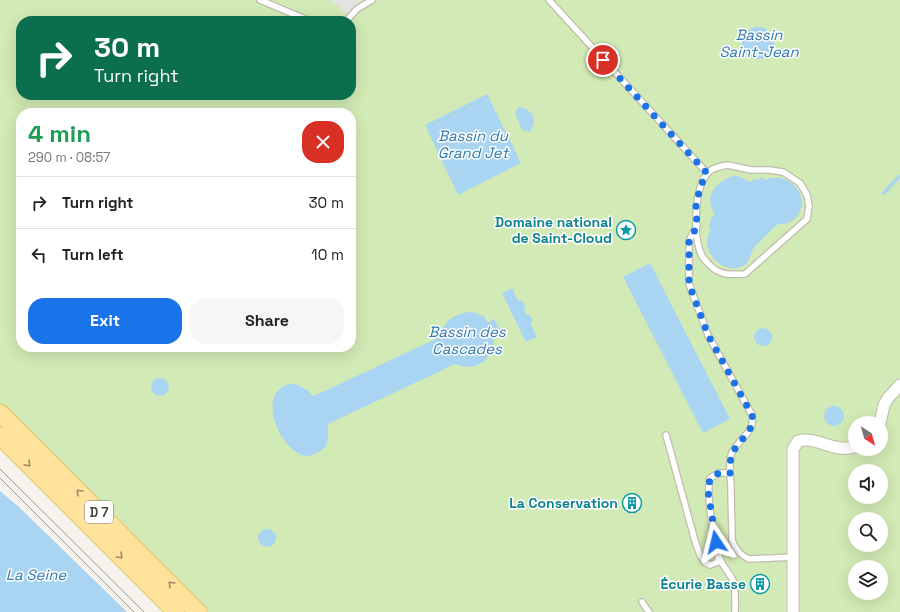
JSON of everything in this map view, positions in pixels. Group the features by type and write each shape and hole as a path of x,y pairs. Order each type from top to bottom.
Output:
{"main road":[{"name":"D 7","path":"0,413 198,612"},
{"name":"D 7","path":"0,436 176,612"}],"street":[{"path":"881,416 884,404 900,385"},
{"path":"793,612 793,449 798,441 806,439 837,448 848,448"}],"lane":[{"path":"260,0 298,16"},
{"path":"351,16 357,9 372,0"},
{"path":"549,0 707,173"},
{"path":"728,165 751,170 783,172 800,183 807,196 809,206 807,219 745,274 727,274 718,271 702,257 698,242 696,206 700,187 707,173 718,167 728,165"},
{"path":"697,226 689,241 689,284 708,335 752,415 753,420 747,434 731,456 730,473 732,540 738,552 749,559 793,557"},
{"path":"666,435 700,555 706,564 710,565 718,562 718,554"},
{"path":"730,473 715,474 710,478 708,484 713,530 718,554 721,562 733,580 735,612"},
{"path":"642,602 649,612"}],"green space":[{"name":"Domaine national de Saint-Cloud","path":"0,0 900,0 900,612 206,612 0,410"}],"shaded area":[{"path":"331,0 361,0 347,14"}],"water":[{"name":"Bassin Saint-Jean","path":"761,27 767,29 772,34 774,43 772,52 767,57 755,59 749,57 744,52 742,40 744,34 749,29"},
{"name":"Bassin du Grand Jet","path":"487,94 521,163 458,195 425,125"},
{"path":"519,107 528,110 533,116 534,120 532,128 529,132 522,130 515,113"},
{"path":"738,176 751,182 754,179 757,180 763,177 764,180 772,178 784,179 795,186 802,201 800,211 796,218 784,224 778,224 754,248 747,263 741,267 730,268 719,263 711,255 708,250 707,242 711,230 709,227 711,218 715,215 710,202 713,190 728,178"},
{"path":"650,263 730,419 703,433 623,277"},
{"path":"512,288 519,302 522,300 526,308 524,309 526,315 529,314 533,322 530,323 537,337 526,342 502,293"},
{"name":"Bassin des Cascades","path":"469,312 477,313 481,316 483,315 488,323 494,319 500,330 494,335 492,350 484,362 471,366 455,364 328,424 328,437 324,448 321,451 309,456 297,452 288,445 281,436 273,413 273,402 276,393 284,386 292,384 300,386 314,396 440,337 444,326 450,319"},
{"path":"763,328 769,331 772,337 769,343 763,346 757,343 754,337 757,331"},
{"path":"160,378 166,381 169,387 166,393 160,396 154,393 151,387 154,381"},
{"path":"834,406 841,409 844,416 841,423 834,426 827,423 824,416 827,409"},
{"name":"La Seine","path":"0,491 19,507 127,612 0,612"},
{"path":"267,529 273,532 276,538 273,544 267,547 261,544 258,538 261,532"}],"waterway":[{"path":"884,193 900,176"}],"tram line":[{"path":"0,469 144,612"},
{"path":"0,478 134,612"}],"place":[{"name":"Domaine national de Saint-Cloud","path":"626,230"},
{"name":"La Conservation","path":"632,503"},
{"name":"Écurie Basse","path":"760,584"}],"route":[{"path":"603,60 707,173 700,187 696,206 697,226 689,241 689,284 708,335 752,415 753,420 747,434 731,456 730,473 715,474 710,478 708,484 713,530 716,542"}]}
